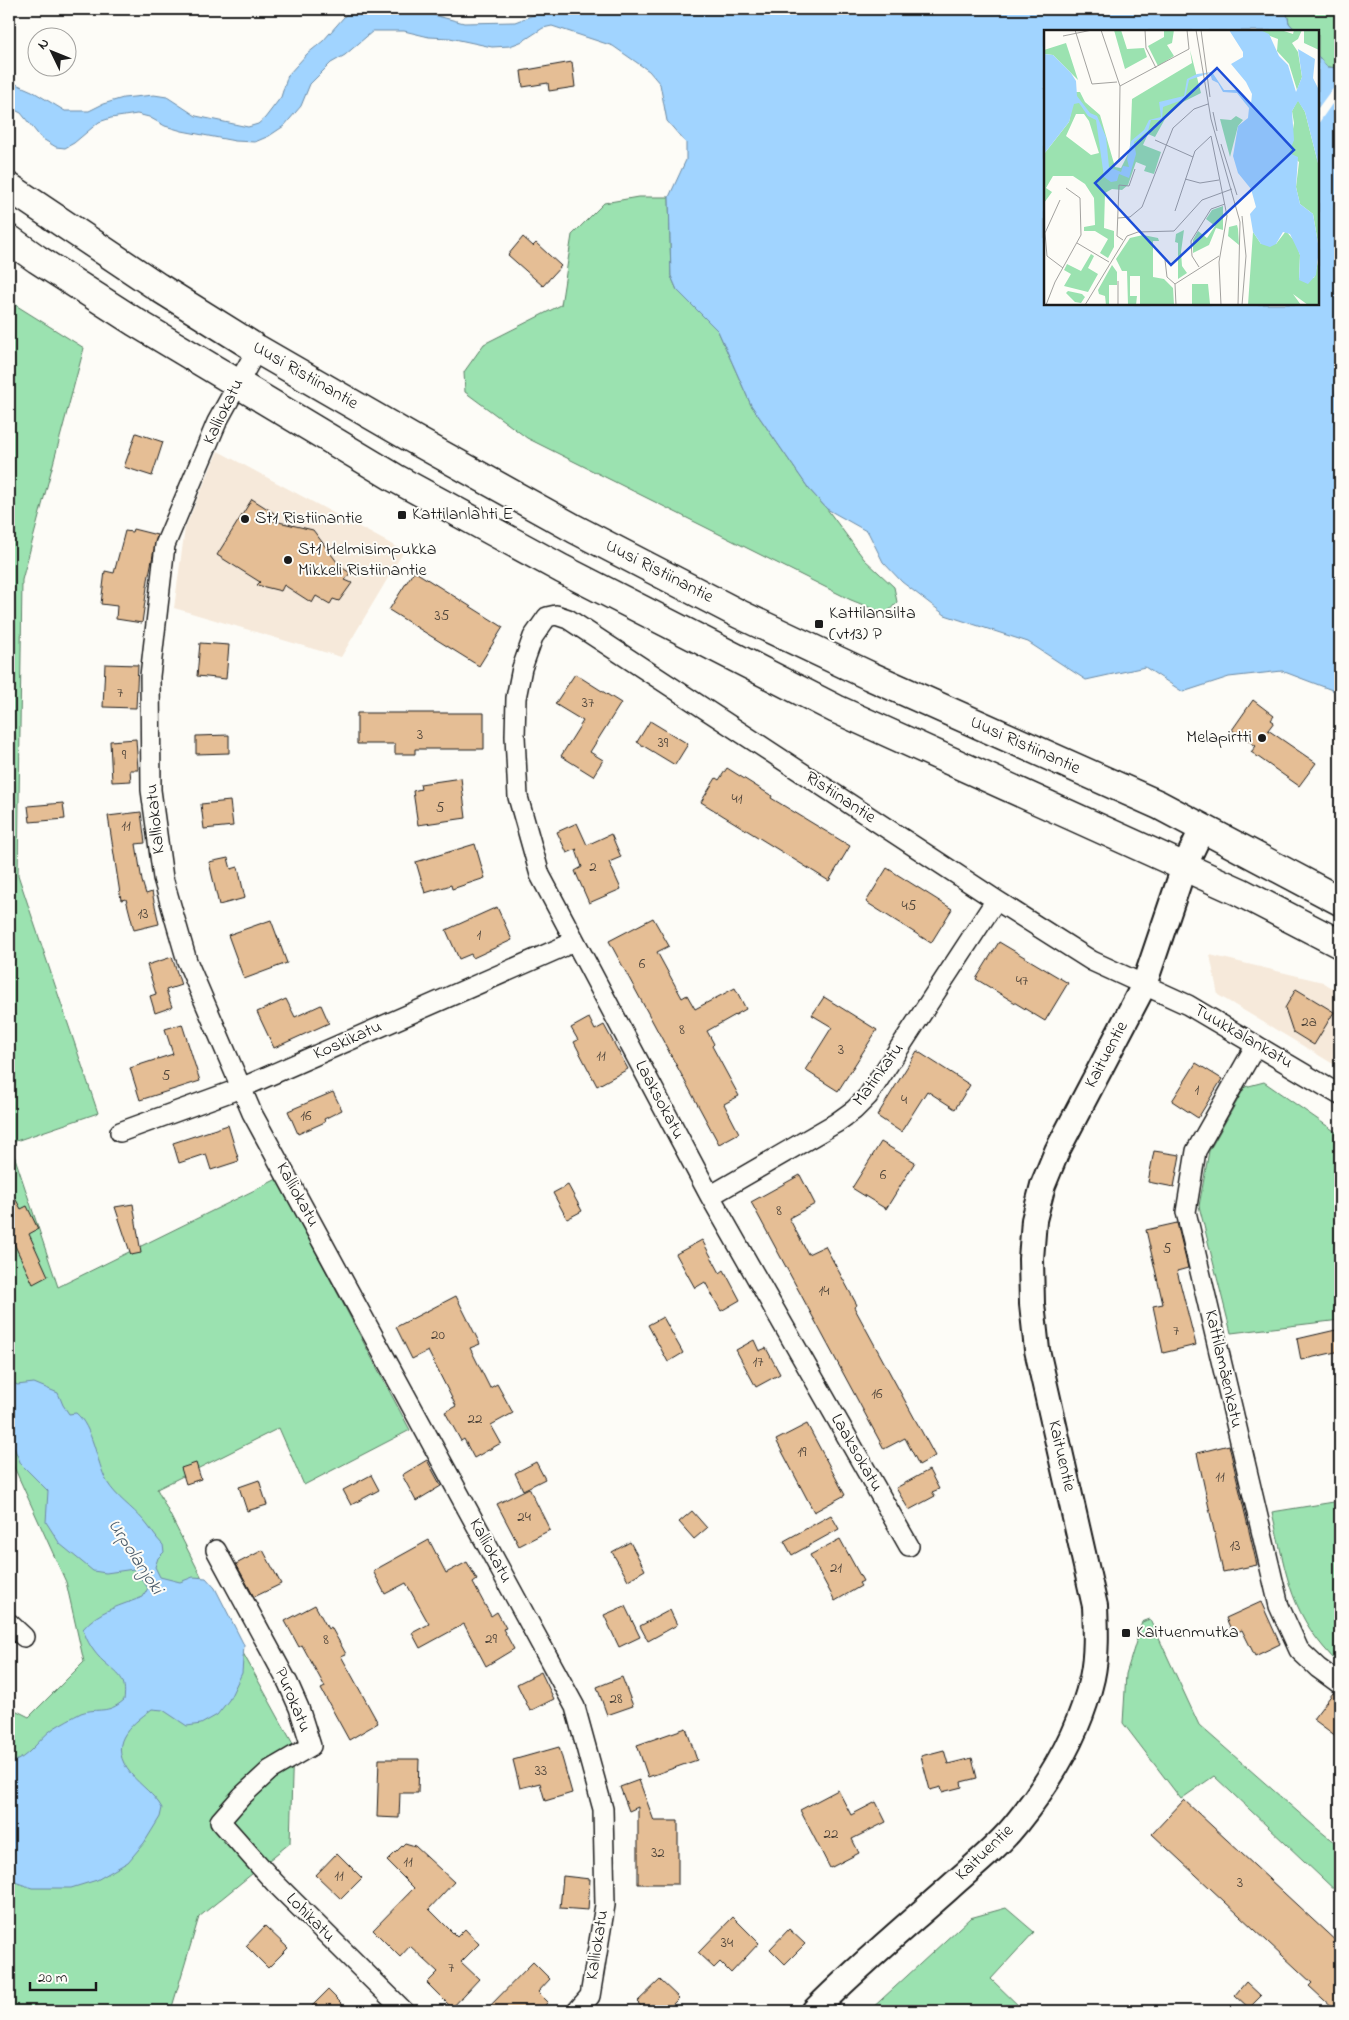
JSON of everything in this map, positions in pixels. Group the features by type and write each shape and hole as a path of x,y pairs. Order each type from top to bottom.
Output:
{"highway":[{"name":"Uusi Ristiinantie","path":"9,187 158,287 257,349 566,524 739,614 888,684 1159,805 1340,901"},
{"path":"9,239 135,322 396,478 562,569 836,709 1240,892 1340,944"}],"street":[{"name":"Kalliokatu","path":"257,349 217,422 165,546 150,676 151,790 163,878 186,961 252,1113 575,1707 603,1809 604,1905 590,1996 577,2011"},
{"name":"Ristiinantie","path":"541,626 547,617 556,616 568,619 1092,961 1144,984"},
{"name":"Laaksokatu","path":"541,626 533,637 522,668 516,698 515,736 518,797 540,875 710,1196 909,1546"},
{"name":"Kaituentie","path":"814,2011 841,1984 992,1850 1015,1825 1039,1794 1080,1719 1092,1676 1096,1634 1094,1606 1037,1350 1032,1304 1031,1259 1034,1220 1043,1185 1056,1151 1144,984 1184,867 1203,827"},
{"name":"Matinkatu","path":"710,1196 836,1123 854,1110 868,1096 996,900"},
{"name":"Koskikatu","path":"120,1132 241,1088 574,942"},
{"name":"Tuukkalankatu","path":"1144,984 1188,1005 1340,1095"},
{"name":"Kattilamäenkatu","path":"1256,1045 1196,1151 1186,1212 1280,1606 1299,1650 1318,1668 1340,1684"},
{"name":"Purokatu","path":"216,1550 288,1683 299,1708 311,1746 270,1770 242,1796 220,1821"},
{"path":"9,1623 24,1637"},
{"name":"Lohikatu","path":"220,1821 275,1884 404,2011"}],"shaded area":[{"path":"218,451 404,551 341,657 174,608 185,528"},
{"path":"1210,955 1323,982 1340,993 1340,1068 1218,995"}],"green space":[{"path":"1286,9 1340,9 1340,68 1327,67 1319,57 1319,30 1295,30 1289,23"},
{"path":"638,197 669,197 671,276 677,290 718,331 751,405 809,489 827,509 864,559 894,587 897,602 886,614 851,600 527,438 465,392 464,372 484,344 561,305 572,235 604,203"},
{"path":"9,301 84,348 22,580 18,875 98,1113 10,1143 58,1287 277,1179 410,1430 304,1485 279,1428 157,1489 204,1582 293,1744 290,1843 199,1917 172,2007 176,2011 9,2011 9,1707 29,1717 84,1662 66,1582 9,1456"},
{"path":"1264,1082 1340,1135 1340,1320 1231,1333 1199,1206 1209,1151 1245,1087"},
{"path":"1340,1501 1340,1665 1310,1630 1300,1612 1287,1576 1272,1512"},
{"path":"1150,1619 1199,1725 1340,1847 1340,1895 1214,1776 1181,1799 1123,1723 1126,1674 1142,1622"},
{"path":"1006,1908 1034,1932 991,1979 1024,2011 869,2011 970,1918"}],"water":[{"path":"351,9 411,9 464,23 515,22 549,9 1286,9 1289,23 1295,30 1044,30 1044,305 1319,305 1319,57 1327,67 1340,68 1340,693 1282,671 1229,677 1183,692 1145,667 1086,680 1028,642 945,615 902,582 883,562 868,532 827,509 809,489 751,405 718,331 677,290 671,276 669,197 686,160 686,143 667,121 660,84 649,71 613,46 552,26 543,28 523,41 510,46 492,47 404,31 373,31 345,55 331,63 310,84 301,106 284,126 269,136 255,142 235,141 182,131 137,114 99,122 74,143 65,148 56,147 41,138 21,113 9,107 9,81 32,91 65,111 89,111 103,104 123,98 154,95 167,97 196,116 248,127 258,124 265,118 281,97 288,75 307,54 323,41"},
{"name":"Urpolanjoki","path":"9,1379 17,1385 34,1383 58,1393 69,1414 76,1413 82,1419 90,1435 107,1482 115,1493 144,1521 163,1545 164,1552 158,1558 155,1567 160,1577 180,1582 193,1577 206,1578 215,1588 244,1645 242,1673 229,1700 217,1715 201,1724 187,1726 163,1710 152,1709 128,1730 121,1745 124,1763 131,1774 159,1803 162,1808 160,1817 144,1843 128,1862 97,1880 71,1888 32,1888 9,1880 9,1763 22,1757 48,1732 68,1720 87,1711 113,1708 124,1700 125,1693 121,1678 100,1659 89,1643 83,1629 103,1613 143,1597 148,1588 134,1569 106,1573 93,1571 60,1544 46,1522 48,1491 21,1464 9,1436"}],"pier":[{"path":"1340,78 1340,92 1336,98 1340,101 1340,110 1332,104 1319,123 1319,107"}],"building":[{"path":"572,62 575,87 549,91 548,83 523,87 521,71"},
{"path":"523,237 533,246 536,243 561,266 543,286 508,255"},
{"path":"136,433 163,442 152,476 124,467"},
{"path":"252,499 274,513 270,520 313,530 340,566 350,573 345,580 352,583 339,601 333,599 330,604 316,596 312,603 284,585 281,591 257,585 260,582 217,555"},
{"path":"133,529 157,535 142,623 116,619 117,606 101,604 105,571 114,573 125,531 132,532"},
{"path":"414,571 503,627 479,666 389,610"},
{"path":"200,643 229,645 226,679 197,676"},
{"path":"105,664 138,665 136,708 103,707"},
{"path":"575,674 621,703 590,752 603,760 593,776 561,756 583,721 555,704"},
{"name":"Melapirtti","path":"1253,700 1274,716 1271,720 1274,722 1268,730 1316,763 1299,786 1251,752 1256,746 1232,730"},
{"path":"357,713 484,713 484,749 415,749 415,754 395,754 395,744 357,744"},
{"path":"650,721 688,744 675,765 637,742"},
{"path":"229,735 229,753 196,754 196,736"},
{"path":"136,739 138,770 130,770 131,781 112,782 110,741"},
{"path":"727,768 772,796 771,798 850,846 829,881 701,802 716,778 719,780"},
{"path":"461,778 466,818 418,825 413,791 421,789 420,784"},
{"path":"230,801 233,826 204,829 201,804"},
{"path":"63,803 65,819 30,822 28,806"},
{"path":"141,812 145,843 136,844 142,881 146,894 152,892 159,924 134,930 126,899 121,900 108,816"},
{"path":"577,823 587,845 611,834 621,857 609,862 621,889 589,903 575,871 582,867 577,849 567,853 557,832"},
{"path":"475,844 485,878 452,889 451,885 425,893 416,862"},
{"path":"228,858 231,869 238,867 245,898 219,905 209,862"},
{"path":"887,868 952,909 931,943 866,902"},
{"path":"497,907 512,940 473,958 471,954 459,959 446,930"},
{"path":"653,918 669,946 657,952 682,998 687,995 695,1009 735,988 746,1009 707,1031 714,1044 712,1046 739,1096 724,1104 739,1133 719,1144 609,941"},
{"path":"271,920 287,963 244,979 228,935"},
{"path":"999,942 1068,983 1045,1021 976,979"},
{"path":"172,957 181,985 166,990 172,1007 155,1013 150,996 156,994 147,965"},
{"path":"1296,989 1334,1012 1314,1045 1293,1032 1285,1008"},
{"path":"824,997 877,1030 838,1091 805,1070 832,1027 812,1015"},
{"path":"286,999 295,1017 321,1005 329,1023 274,1048 257,1012"},
{"path":"589,1018 595,1030 604,1025 628,1069 597,1086 574,1042 578,1040 571,1028"},
{"path":"182,1024 200,1081 140,1100 130,1068 173,1054 165,1029"},
{"path":"917,1051 970,1085 955,1109 927,1091 901,1132 877,1116"},
{"path":"1196,1063 1222,1079 1198,1118 1172,1101"},
{"path":"333,1092 342,1110 324,1119 325,1122 298,1134 288,1111"},
{"path":"228,1125 239,1161 211,1170 206,1154 179,1163 173,1143"},
{"path":"881,1142 915,1162 886,1209 852,1188"},
{"path":"1154,1151 1180,1155 1174,1187 1148,1182"},
{"path":"800,1175 815,1204 789,1218 808,1254 825,1246 857,1305 854,1307 935,1456 919,1465 905,1438 884,1449 751,1202"},
{"path":"568,1185 582,1211 567,1219 553,1193"},
{"path":"9,1187 21,1209 27,1206 38,1229 29,1234 48,1276 33,1284 9,1233"},
{"path":"133,1204 141,1253 131,1255 115,1207"},
{"path":"1177,1223 1188,1268 1177,1271 1196,1345 1163,1353 1153,1306 1163,1304 1146,1230"},
{"path":"702,1240 720,1273 724,1270 740,1300 721,1311 705,1282 695,1288 676,1254"},
{"path":"456,1296 480,1344 470,1348 490,1388 497,1384 513,1413 491,1425 501,1443 474,1458 464,1439 461,1441 445,1412 456,1406 428,1351 412,1359 396,1327"},
{"path":"663,1317 683,1353 668,1362 648,1325"},
{"path":"1340,1329 1340,1351 1301,1360 1297,1339"},
{"path":"754,1340 759,1351 766,1348 780,1374 756,1387 736,1350"},
{"path":"807,1424 845,1495 814,1512 776,1440"},
{"path":"1229,1445 1257,1565 1223,1572 1197,1453"},
{"path":"427,1460 441,1486 416,1501 402,1475"},
{"path":"536,1462 545,1479 523,1490 515,1473"},
{"path":"196,1463 201,1479 186,1484 181,1468"},
{"path":"929,1470 939,1489 932,1492 935,1496 909,1510 896,1488"},
{"path":"371,1475 379,1490 351,1505 343,1490"},
{"path":"259,1480 267,1505 247,1511 239,1487"},
{"path":"529,1488 550,1530 519,1546 497,1504"},
{"path":"692,1511 707,1528 694,1539 679,1522"},
{"path":"831,1515 839,1529 792,1555 784,1541"},
{"path":"840,1539 863,1581 859,1583 861,1586 835,1601 810,1555"},
{"path":"429,1540 446,1573 467,1562 477,1580 473,1583 491,1616 497,1612 506,1628 503,1629 514,1649 486,1666 464,1624 420,1648 412,1633 429,1624 406,1583 385,1594 373,1571"},
{"path":"630,1542 645,1570 628,1580 612,1552"},
{"path":"263,1550 281,1584 254,1597 236,1564"},
{"path":"1261,1602 1280,1644 1255,1656 1242,1630 1233,1634 1226,1618"},
{"path":"315,1605 328,1629 331,1627 346,1654 341,1656 378,1723 349,1740 321,1689 325,1687 302,1645 299,1647 285,1621"},
{"path":"625,1606 640,1637 619,1647 604,1615"},
{"path":"670,1610 677,1625 648,1641 640,1626"},
{"path":"541,1672 554,1699 530,1711 517,1684"},
{"path":"622,1677 633,1706 607,1715 597,1687"},
{"path":"1333,1693 1340,1695 1340,1739 1313,1719"},
{"path":"686,1728 697,1760 648,1777 637,1745"},
{"path":"559,1747 572,1793 545,1801 540,1783 520,1788 513,1760"},
{"path":"944,1750 948,1764 972,1758 977,1778 961,1782 962,1787 942,1792 941,1787 930,1790 921,1756"},
{"path":"379,1759 419,1759 418,1793 400,1793 399,1818 377,1817"},
{"path":"639,1780 654,1821 678,1821 678,1884 638,1884 638,1807 629,1811 620,1787"},
{"path":"838,1790 851,1815 876,1802 886,1822 852,1839 859,1853 830,1868 800,1810"},
{"path":"1184,1800 1340,1945 1340,2011 1336,2011 1309,1986 1312,1983 1152,1834"},
{"path":"405,1843 415,1846 454,1882 429,1909 457,1937 465,1929 479,1944 461,1962 479,1979 452,2008 427,1983 438,1972 410,1946 400,1957 373,1930 414,1888 387,1861"},
{"path":"337,1853 362,1878 341,1899 316,1875"},
{"path":"563,1876 590,1879 588,1910 560,1908"},
{"path":"733,1917 759,1943 731,1973 720,1962 714,1968 698,1953"},
{"path":"265,1926 288,1948 268,1968 246,1946"},
{"path":"789,1929 805,1944 785,1964 770,1949"},
{"path":"533,1962 550,1979 538,1992 548,2002 539,2011 485,2011"},
{"path":"660,1980 679,1998 666,2011 646,2011 637,2002"},
{"path":"1246,1982 1261,1996 1249,2008 1235,1995"},
{"path":"328,1990 349,2011 307,2011"}],"place":[{"name":"Kattilanlahti E","path":"402,515"},
{"name":"St1 Ristiinantie","path":"245,519"},
{"name":"St1 Helmisimpukka Mikkeli Ristiinantie","path":"288,560"},
{"name":"Kattilansilta (vt13) P","path":"819,624"},
{"name":"Melapirtti","path":"1262,738"},
{"name":"Kaituenmutka","path":"1126,1633"}]}
